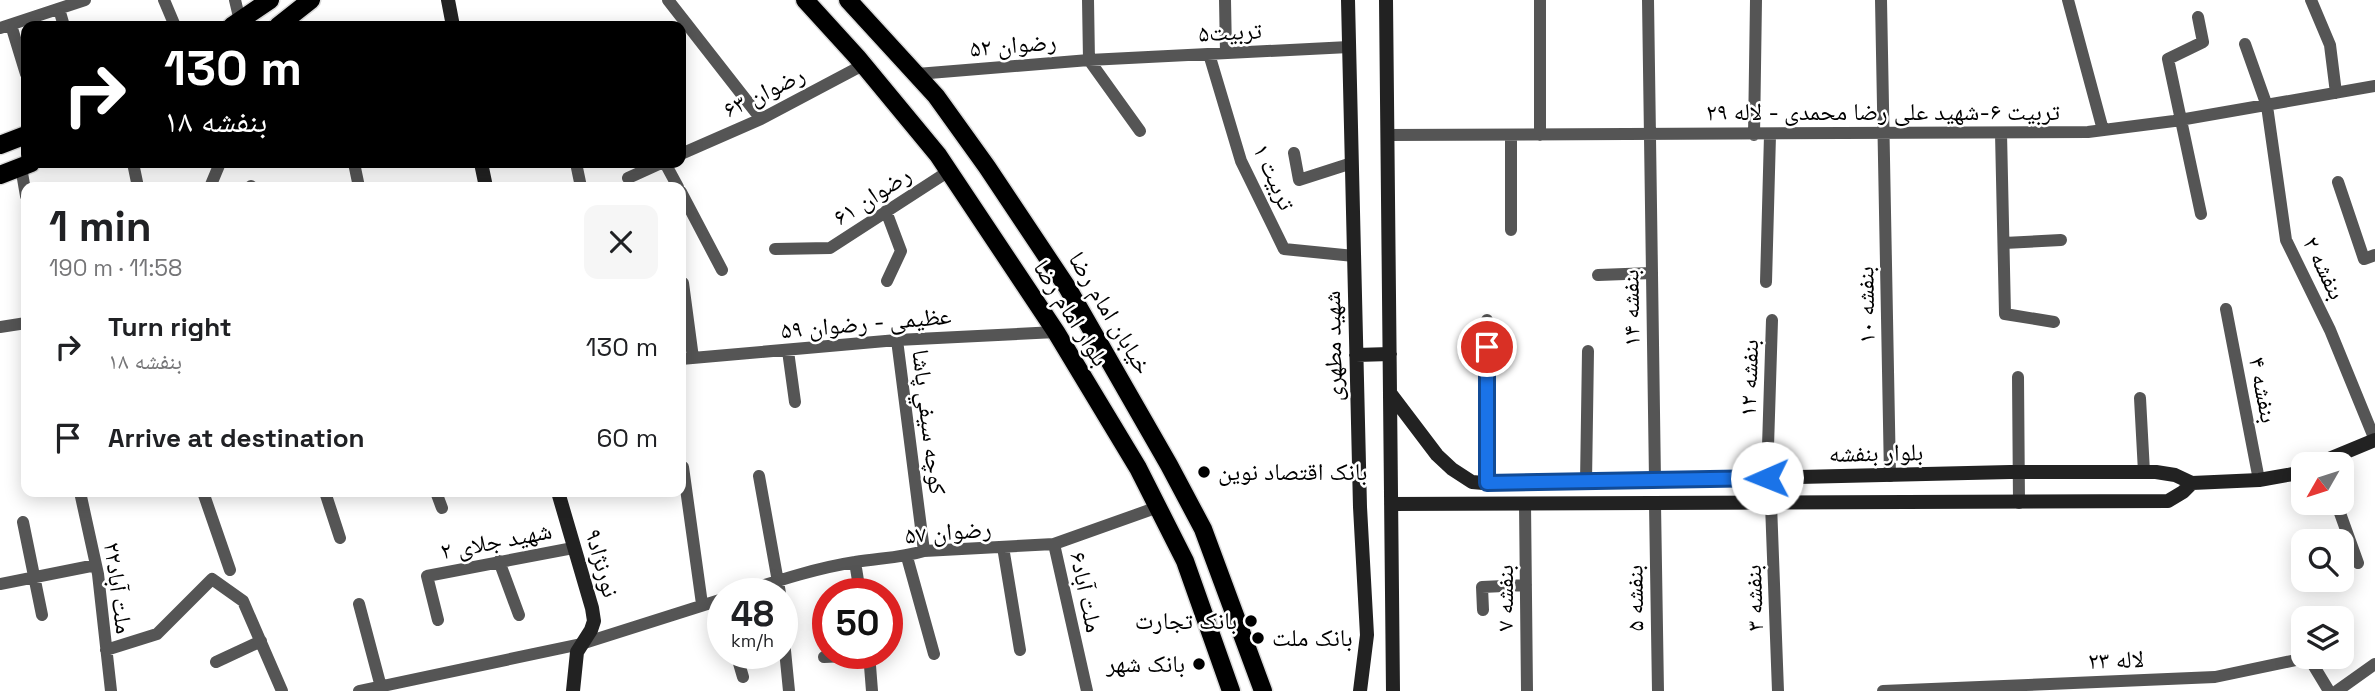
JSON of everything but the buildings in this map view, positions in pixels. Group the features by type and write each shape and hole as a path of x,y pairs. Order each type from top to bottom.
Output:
{"main road":[{"path":"239,21 270,0"},
{"path":"287,21 312,0"},
{"path":"448,0 452,21"},
{"name":"بلوار امام رضا","path":"805,0 863,65 949,170 1056,332 1158,507 1185,562 1231,691"},
{"name":"خیابان امام رضا","path":"848,0 936,96 1061,278 1146,423 1203,529 1263,691"},
{"name":"شهید مطهری","path":"1348,0 1360,507 1367,635 1360,691"},
{"path":"1386,0 1393,691"},
{"path":"0,145 21,137"},
{"path":"0,174 21,167"},
{"path":"1356,355 1390,354"},
{"name":"بلوار بنفشه","path":"1390,393 1437,455 1472,482 2144,472 2175,475 2192,483 2259,480 2291,473"},
{"path":"2346,452 2375,440"},
{"name":"بلوار بنفشه","path":"1391,504 2168,501 2192,483"},
{"name":"نورنژاد۹","path":"559,497 594,621 577,652 573,691"}],"street":[{"path":"21,63 5,26 85,0"},
{"path":"164,0 173,21"},
{"path":"235,0 236,21"},
{"path":"668,0 684,21"},
{"path":"1088,0 1089,60 1140,131"},
{"path":"1225,0 1226,53"},
{"path":"1540,0 1540,135"},
{"name":"بنفشه ۱۴","path":"1647,0 1655,480"},
{"path":"1754,135 1756,0"},
{"name":"بنفشه ۱۰","path":"1881,0 1890,476"},
{"path":"2068,0 2103,130"},
{"path":"2311,0 2330,45 2336,93"},
{"path":"59,9 63,21"},
{"path":"2198,17 2203,42 2168,59 2201,214"},
{"path":"686,23 761,119"},
{"name":"بنفشه ۲","path":"2245,44 2267,106 2286,240 2330,330 2375,440"},
{"name":"تربیت۵","path":"1113,59 1349,47"},
{"name":"تربیت ۱","path":"1209,54 1241,161 1283,249 1354,256"},
{"name":"رضوان ۵۲","path":"917,75 1113,59"},
{"name":"رضوان ۶۳","path":"686,152 761,119 863,65"},
{"name":"تربیت ۶-شهید علی رضا محمدی - لاله ۲۹","path":"1387,135 1770,135 2103,130 2181,120 2375,86"},
{"path":"2001,133 2005,314 2054,322"},
{"path":"1511,135 1511,230"},
{"path":"1766,282 1770,135"},
{"path":"1294,153 1299,180 1352,163"},
{"path":"628,178 651,168"},
{"name":"رضوان ۶۱","path":"775,249 830,248 949,170"},
{"path":"2338,182 2364,259 2375,255"},
{"path":"686,201 722,270"},
{"path":"886,211 901,251 887,282"},
{"path":"2004,243 2061,240"},
{"path":"1598,275 1652,273"},
{"name":"بنفشه ۴","path":"2226,309 2259,480"},
{"path":"1487,320 1487,483"},
{"name":"بنفشه ۱۲","path":"1767,478 1772,320"},
{"path":"0,327 21,324"},
{"name":"عظیمی - رضوان ۵۹","path":"687,359 897,340 1056,332"},
{"path":"686,340 687,359"},
{"name":"كوچه سيفي پاشا","path":"897,340 924,551"},
{"path":"788,351 795,402"},
{"path":"1586,482 1588,351"},
{"path":"2018,377 2020,503"},
{"path":"2140,398 2144,472"},
{"path":"760,476 777,578"},
{"path":"686,482 702,604"},
{"name":"ملت آباد۲۲","path":"81,497 96,565 111,691"},
{"path":"205,497 230,570"},
{"path":"327,497 340,538"},
{"path":"438,497 442,508"},
{"name":"بنفشه ۵","path":"1655,503 1658,691"},
{"name":"بنفشه ۳","path":"1771,503 1778,691"},
{"name":"بنفشه ۷","path":"1525,504 1527,691"},
{"name":"رضوان ۵۷","path":"798,581 855,562 907,557 924,551 1054,544 1158,507"},
{"path":"2341,515 2358,563"},
{"path":"23,522 42,615"},
{"name":"ملت آباد۶","path":"1054,544 1087,691"},
{"path":"1003,547 1020,650"},
{"name":"شهید جلای ۲","path":"438,620 427,576 573,548"},
{"path":"907,557 934,654"},
{"path":"499,561 519,615"},
{"path":"855,562 858,578"},
{"path":"0,584 96,565"},
{"path":"106,650 157,634 212,579 243,601 282,691"},
{"path":"1483,610 1482,587 1526,584"},
{"path":"359,604 381,687"},
{"path":"359,691 581,644 707,604"},
{"path":"216,662 261,641"},
{"name":"لاله ۲۳","path":"1885,691 2215,677 2301,659 2312,663 2329,691"},
{"path":"2337,691 2375,664"},
{"path":"741,669 743,677"},
{"path":"787,669 789,691"},
{"path":"870,669 872,691"}],"place":[{"name":"بانک اقتصاد نوین","path":"1204,472"},
{"name":"بانک تجارت","path":"1251,621"},
{"name":"بانک ملت","path":"1258,638"},
{"name":"بانک شهر","path":"1199,664"}],"route":[{"path":"1487,347 1487,483 1767,478"}]}
